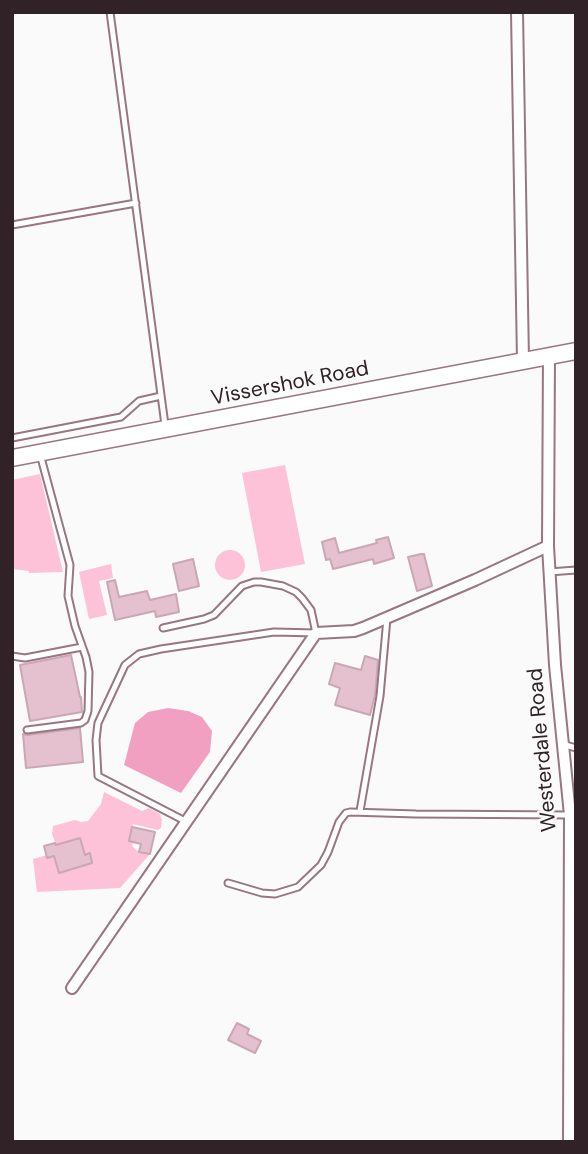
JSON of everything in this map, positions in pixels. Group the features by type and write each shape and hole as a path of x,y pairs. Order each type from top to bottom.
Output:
{"main road":[{"name":"Vissershok Road","path":"12,458 576,351"}],"street":[{"path":"516,12 523,361"},
{"name":"Westerdale Road","path":"549,355 549,572 570,815 572,1069 569,1142"},
{"path":"72,988 316,633 354,631 548,546"}],"lane":[{"path":"110,12 166,428"},
{"path":"12,225 136,203"},
{"path":"12,438 121,417 139,401 161,396"},
{"path":"27,730 81,723 88,710 89,672 68,596 70,565 39,452"},
{"path":"549,572 576,570"},
{"path":"163,628 214,615 242,586 261,582 284,586 296,592 311,610 316,633 274,632 161,649 139,654 125,665 98,723 98,776 187,822"},
{"path":"360,811 380,696 387,618"},
{"path":"12,656 25,658 82,647"},
{"path":"562,744 576,748"},
{"path":"228,883 275,894 298,887 321,865 339,822 350,811 570,815"}],"shaded area":[{"path":"285,465 305,564 261,572 242,473"},
{"path":"40,474 63,572 29,573 12,569 12,480"},
{"path":"230,550 241,554 245,565 241,576 230,580 219,576 215,565 219,554"},
{"path":"111,564 113,578 99,581 107,615 89,619 79,572"},
{"path":"168,708 188,711 202,717 212,731 210,752 181,793 124,765 135,723 148,712"},
{"path":"104,792 142,811 149,808 160,814 161,828 158,830 133,824 129,841 133,842 132,846 139,852 150,854 120,888 37,892 33,859 59,855 60,873 92,863 90,854 79,857 83,850 80,838 56,845 52,834 53,826 75,820 88,821 101,804"}],"building":[{"path":"388,537 394,558 374,564 373,559 333,569 330,559 326,560 322,542 335,538 339,553 377,543 376,540"},
{"path":"424,554 432,586 417,591 408,557"},
{"path":"193,559 199,586 179,591 173,564"},
{"path":"115,580 119,597 147,591 150,600 176,594 179,612 156,617 155,611 115,620 107,582"},
{"path":"71,655 82,712 30,721 20,665"},
{"path":"365,656 378,660 370,715 335,705 340,688 329,684 335,663 361,670"},
{"path":"80,728 83,762 26,768 23,734"},
{"path":"132,827 155,832 150,854 139,852 141,844 129,841"},
{"path":"80,838 85,855 90,853 92,863 59,873 54,856 47,858 44,846"},
{"path":"237,1023 249,1029 247,1034 261,1041 255,1053 228,1040"}]}
